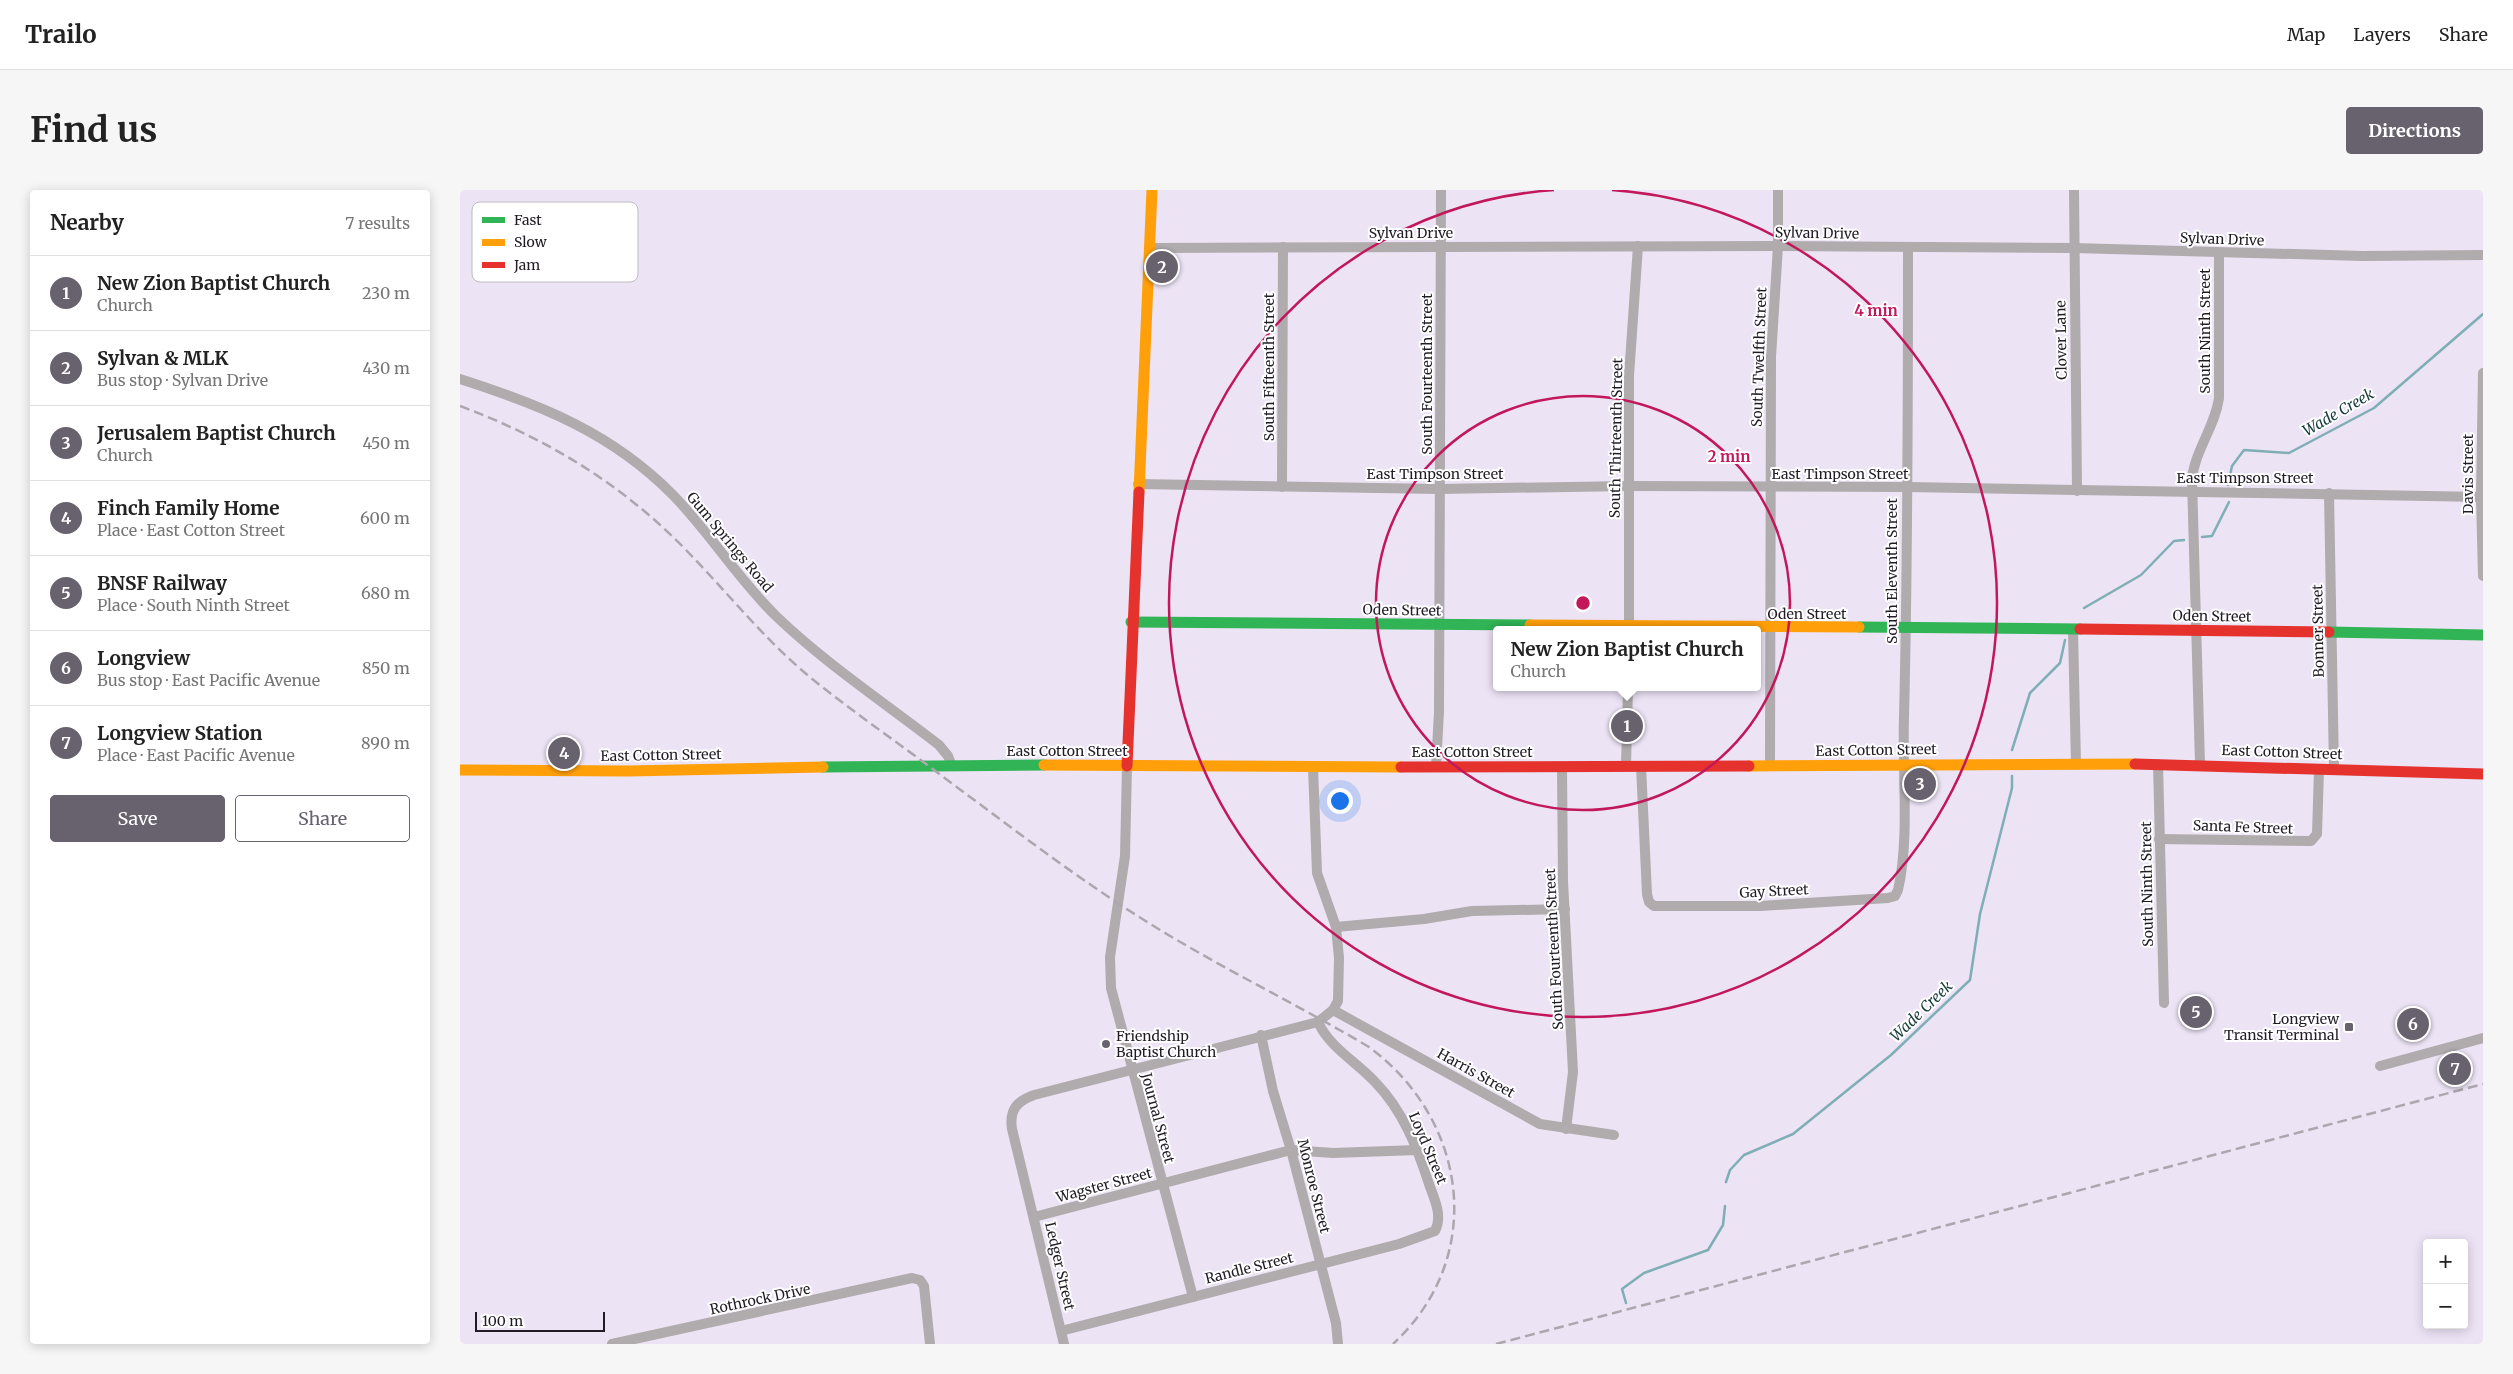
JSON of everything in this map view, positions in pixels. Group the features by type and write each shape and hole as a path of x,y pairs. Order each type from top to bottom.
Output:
{"main road":[{"path":"1126,766 1152,190"},
{"name":"Oden Street","path":"1131,622 1493,627"},
{"name":"Oden Street","path":"1761,628 2196,630 2483,635"},
{"name":"East Cotton Street","path":"460,770 593,771 952,766 1562,767 2200,764 2483,774"}],"street":[{"name":"South Fourteenth Street","path":"1436,767 1439,626 1441,190"},
{"name":"South Twelfth Street","path":"1770,766 1771,357 1778,246 1778,190"},
{"name":"Clover Lane","path":"2074,190 2077,490"},
{"name":"South Thirteenth Street","path":"1629,626 1628,486 1630,364 1638,246"},
{"name":"Sylvan Drive","path":"1150,248 1778,246 2074,248 2362,256 2483,255"},
{"name":"South Fifteenth Street","path":"1282,487 1283,247"},
{"name":"South Eleventh Street","path":"1896,894 1900,885 1904,836 1902,764 1906,629 1908,247"},
{"name":"South Ninth Street","path":"2200,764 2192,492 2194,463 2214,419 2219,398 2220,253"},
{"name":"Davis Street","path":"2483,373 2483,576"},
{"name":"Gum Springs Road","path":"460,378 560,414 605,440 642,467 680,504 755,594 776,616 802,639 939,745 948,756 952,766"},
{"name":"East Timpson Street","path":"1138,484 1439,489 1628,486 1907,487 2482,497"},
{"name":"Bonner Street","path":"2329,493 2334,769"},
{"path":"2073,630 2076,764"},
{"path":"1626,766 1628,691"},
{"name":"South Ninth Street","path":"2158,764 2164,1003"},
{"name":"Journal Street","path":"1126,766 1124,863 1110,976 1131,1070 1193,1297"},
{"name":"Gay Street","path":"1641,766 1648,894 1652,905 1661,907 1760,906 1888,898 1896,894"},
{"path":"1131,1070 1318,1022 1333,1010 1338,1001 1339,989 1336,927 1317,873 1313,767"},
{"name":"South Fourteenth Street","path":"1562,767 1565,909 1573,1072 1566,1129"},
{"name":"Santa Fe Street","path":"2159,839 2312,841 2317,834 2319,769"},
{"path":"1336,927 1424,920 1472,912 1565,909"},
{"name":"Harris Street","path":"1333,1010 1540,1124 1614,1135"},
{"name":"Loyd Street","path":"1318,1022 1332,1042 1383,1091 1402,1117 1417,1150 1435,1200 1438,1225"},
{"name":"Monroe Street","path":"1261,1036 1273,1091 1291,1150 1336,1324 1338,1344"},
{"path":"2380,1066 2483,1038"},
{"name":"Ledger Street","path":"1064,1344 1012,1129 1011,1115 1014,1107 1034,1095 1131,1070"},
{"name":"Wagster Street","path":"1034,1217 1291,1150 1341,1153 1417,1150"},
{"name":"Randle Street","path":"1061,1331 1428,1235 1435,1231 1438,1225"},
{"name":"Rothrock Drive","path":"612,1344 912,1278 920,1280 924,1286 930,1344"}],"waterway":[{"name":"Wade Creek","path":"2228,485 2232,466 2244,450 2289,453 2374,408 2483,314"},
{"name":"Wade Creek","path":"2202,537 2212,536 2229,502"},
{"name":"Wade Creek","path":"2084,608 2141,575 2174,541 2184,540"},
{"name":"Wade Creek","path":"2012,750 2030,693 2060,663 2065,640"},
{"name":"Wade Creek","path":"1726,1182 1730,1170 1744,1155 1793,1134 1891,1055 1970,980 1980,914 2012,788 2012,776"},
{"name":"Wade Creek","path":"1626,1303 1622,1289 1644,1273 1708,1250 1723,1225 1725,1206"}],"railway":[{"path":"460,406 523,433 552,448 581,465 636,504 686,550 765,635 798,667 847,706 1067,868 1172,937 1369,1047 1402,1077 1428,1112 1445,1150 1453,1190 1453,1231 1443,1271 1423,1309 1393,1344"},
{"path":"1496,1344 2483,1084"}],"traffic: fast":[{"path":"1131,622 1530,625"},
{"path":"1859,627 2080,629"},
{"path":"2329,632 2483,635"},
{"path":"823,767 1044,765"}],"traffic: slow":[{"path":"1139,492 1152,190"},
{"path":"1530,625 1694,626"},
{"path":"1761,626 1859,627"},
{"path":"1749,766 2135,764"},
{"path":"1044,765 1401,767"},
{"path":"460,770 628,771 823,767"}],"traffic: jam":[{"path":"1127,766 1139,492"},
{"path":"2080,629 2329,632"},
{"path":"2135,764 2483,774"},
{"path":"1401,767 1749,766"}],"place":[{"name":"Sylvan & MLK","path":"1162,267"},
{"name":"New Zion Baptist Church","path":"1627,726"},
{"name":"Finch Family Home","path":"564,753"},
{"name":"Jerusalem Baptist Church","path":"1920,784"},
{"name":"BNSF Railway","path":"2196,1012"},
{"name":"Longview","path":"2413,1024"},
{"name":"Longview Transit Terminal","path":"2349,1027"},
{"name":"Friendship Baptist Church","path":"1106,1044"},
{"name":"Longview Station","path":"2455,1069"}]}
